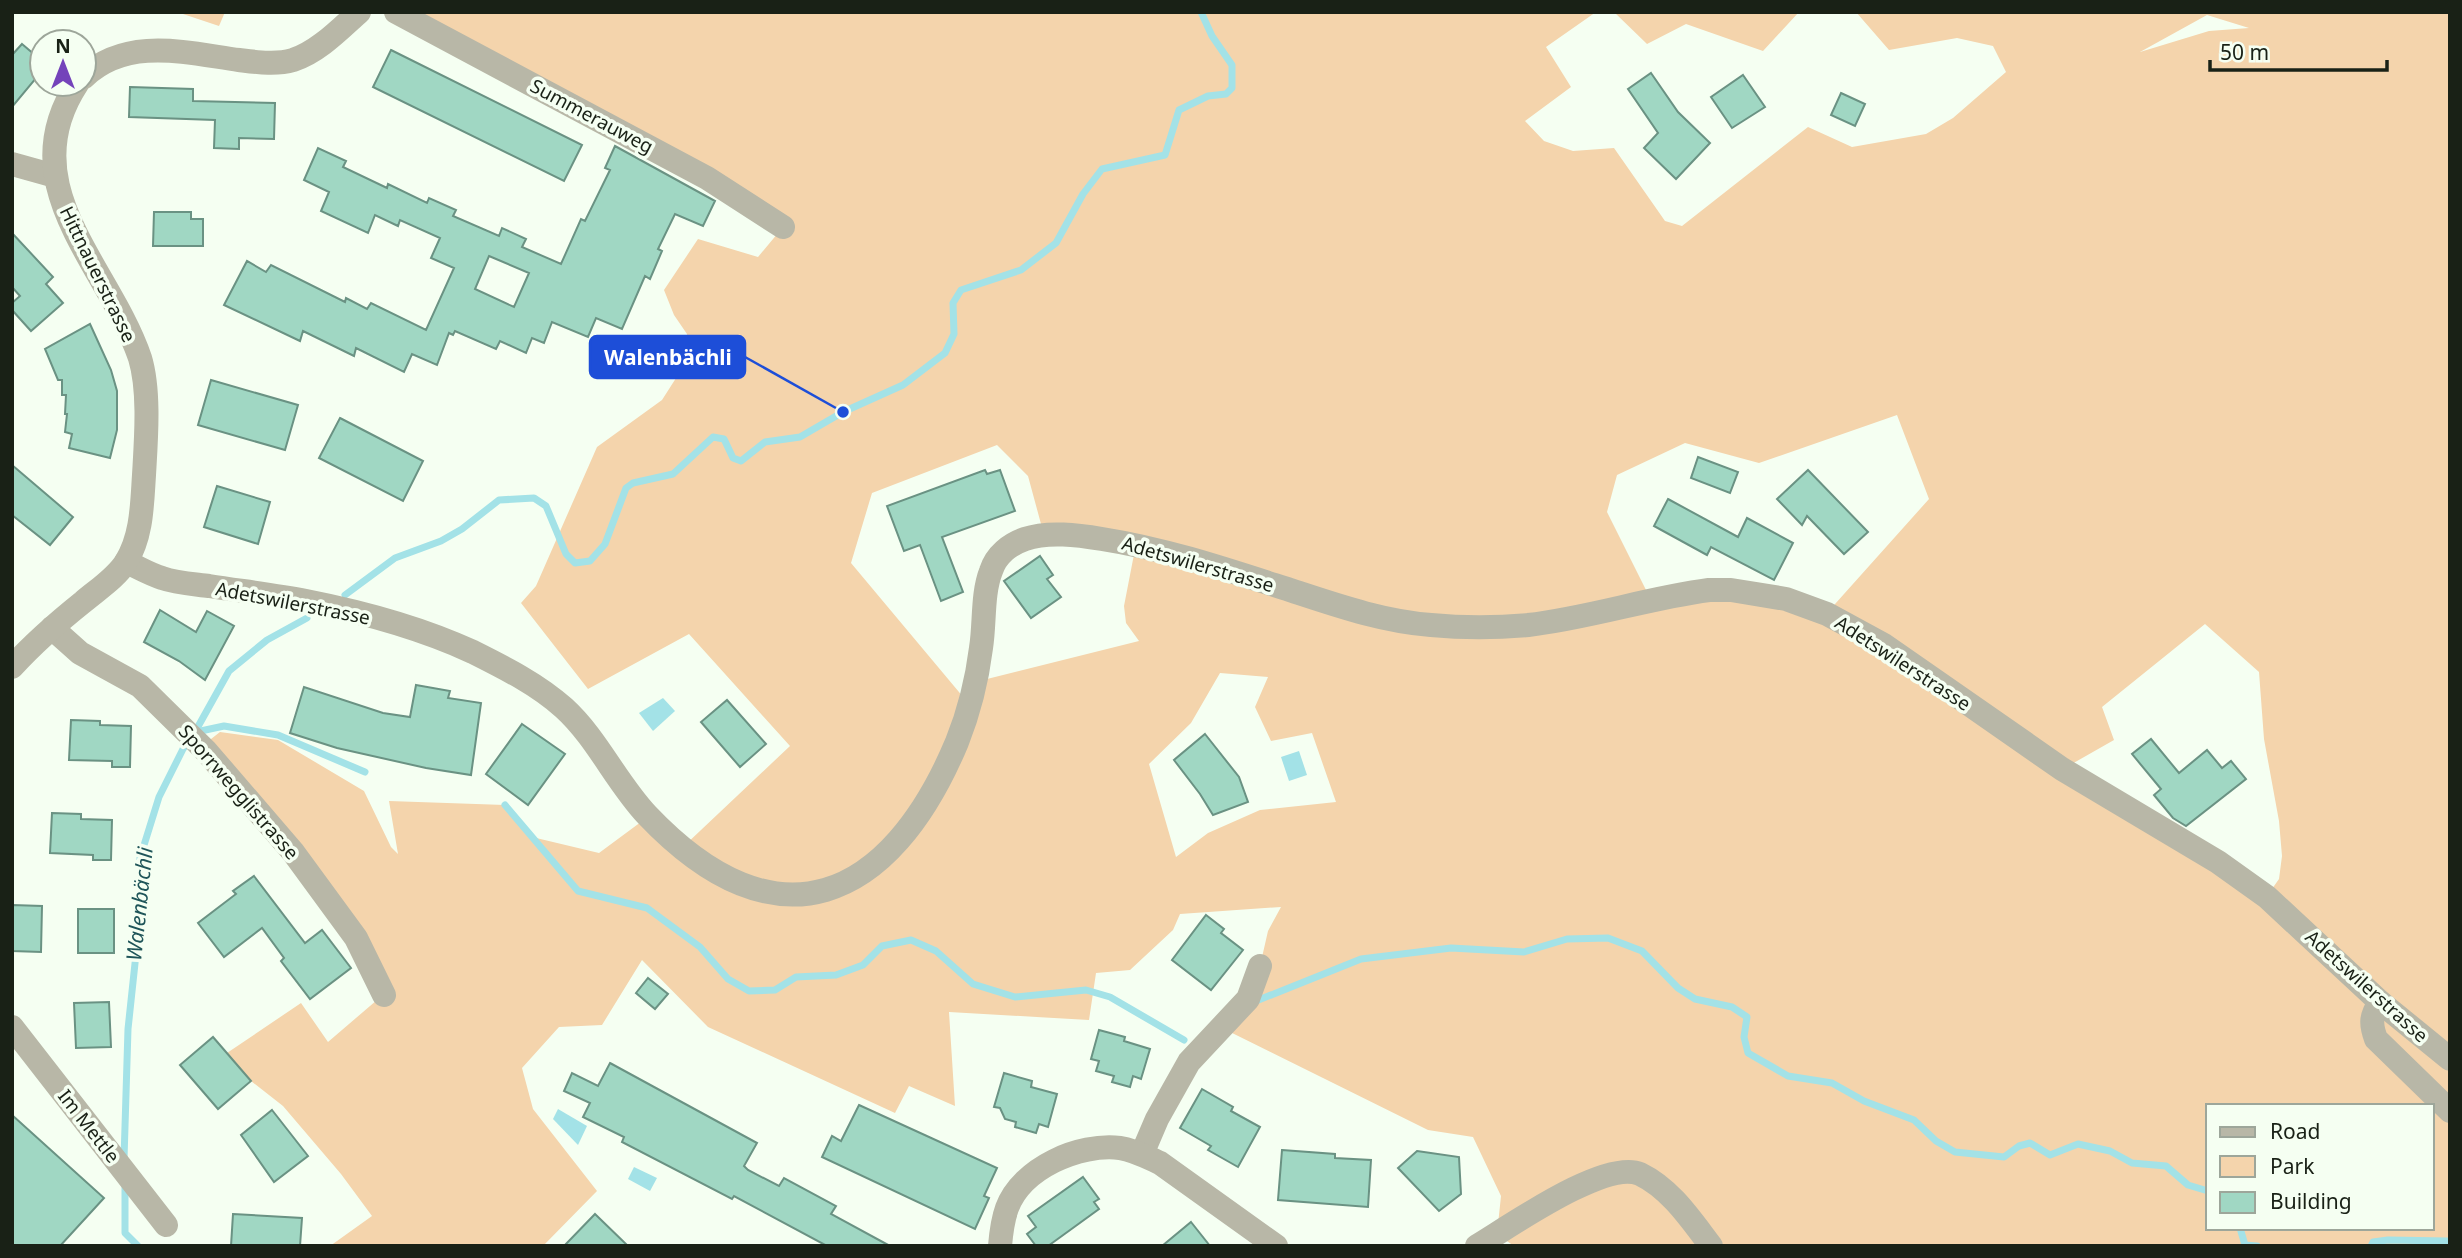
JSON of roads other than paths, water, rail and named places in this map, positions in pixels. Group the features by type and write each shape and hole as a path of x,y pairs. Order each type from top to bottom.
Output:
{"street":[{"path":"98,66 128,52 141,51 167,51 262,62 293,60 314,49 359,12"},
{"name":"Summerauweg","path":"396,12 696,172 783,228"},
{"name":"Hittnauerstrasse","path":"12,667 52,628 112,578 126,562 141,527 147,414 140,360 120,314 69,223 55,176 56,135 68,98"},
{"path":"12,164 55,176"},
{"name":"Adetswilerstrasse","path":"126,562 163,579 304,601 370,617 426,634 495,663 533,684 565,709 578,722 649,816 683,847 726,877 760,892 779,895 819,892 855,878 874,866 920,811 947,763 970,704 981,652 991,570 999,556 1011,545 1028,538 1044,535 1086,536 1136,544 1209,564 1370,616 1428,625 1488,628 1533,624 1709,590 1731,590 1786,599 1827,614 1884,645 2062,769 2218,862 2276,904 2381,1002 2450,1059"},
{"name":"Sporrwegglistrasse","path":"52,628 80,653 139,686 191,736 301,863 356,938 384,995"},
{"path":"1142,1154 1157,1119 1189,1062 1248,999 1260,966"},
{"path":"2381,1002 2373,1012 2370,1024 2376,1039 2450,1111"},
{"name":"Im Mettle","path":"12,1027 166,1225"},
{"path":"1000,1246 1007,1207 1023,1184 1050,1162 1078,1150 1106,1147 1122,1148 1160,1163 1276,1246"},
{"path":"1477,1246 1573,1189 1606,1174 1638,1173 1669,1193 1711,1246"}],"water":[{"path":"663,698 675,711 653,731 639,713"},
{"path":"1299,751 1307,775 1289,781 1281,757"},
{"path":"558,1109 587,1126 578,1145 553,1119"},
{"path":"634,1167 657,1178 650,1191 628,1179"}],"waterway":[{"name":"Walenbächli","path":"345,595 395,558 441,541 462,529 499,500 534,498 546,506 566,554 575,563 590,561 605,544 626,488 633,483 673,474 713,437 724,439 733,458 741,461 765,442 800,437 843,412 903,385 945,353 954,334 953,303 961,290 1021,270 1056,243 1083,194 1102,169 1165,155 1179,110 1208,96 1226,94 1232,88 1232,65 1212,36 1201,12"},
{"name":"Walenbächli","path":"124,1159 128,1029 139,926 140,858 159,797 183,749 229,671 267,640 307,618"},
{"path":"196,732 224,726 278,735 365,772"},
{"path":"505,805 578,891 647,908 700,947 728,979 749,991 775,990 796,977 836,975 863,965 882,946 911,940 936,951 973,984 1015,997 1086,990 1110,997 1184,1040"},
{"path":"1256,1001 1361,959 1451,948 1524,952 1567,939 1608,938 1642,951 1678,988 1695,999 1732,1007 1747,1017 1744,1037 1748,1053 1788,1076 1832,1083 1864,1101 1914,1120 1936,1141 1955,1152 2004,1157 2019,1146 2030,1143 2050,1155 2078,1144 2110,1151 2132,1163 2166,1166 2188,1185 2206,1190"},
{"name":"Walenbächli","path":"125,1185 125,1233 138,1246"},
{"path":"2241,1230 2245,1245 2257,1246"},
{"path":"2371,1246 2373,1242 2388,1240 2450,1243"}],"place":[{"name":"Walenbächli","path":"843,412"}]}
